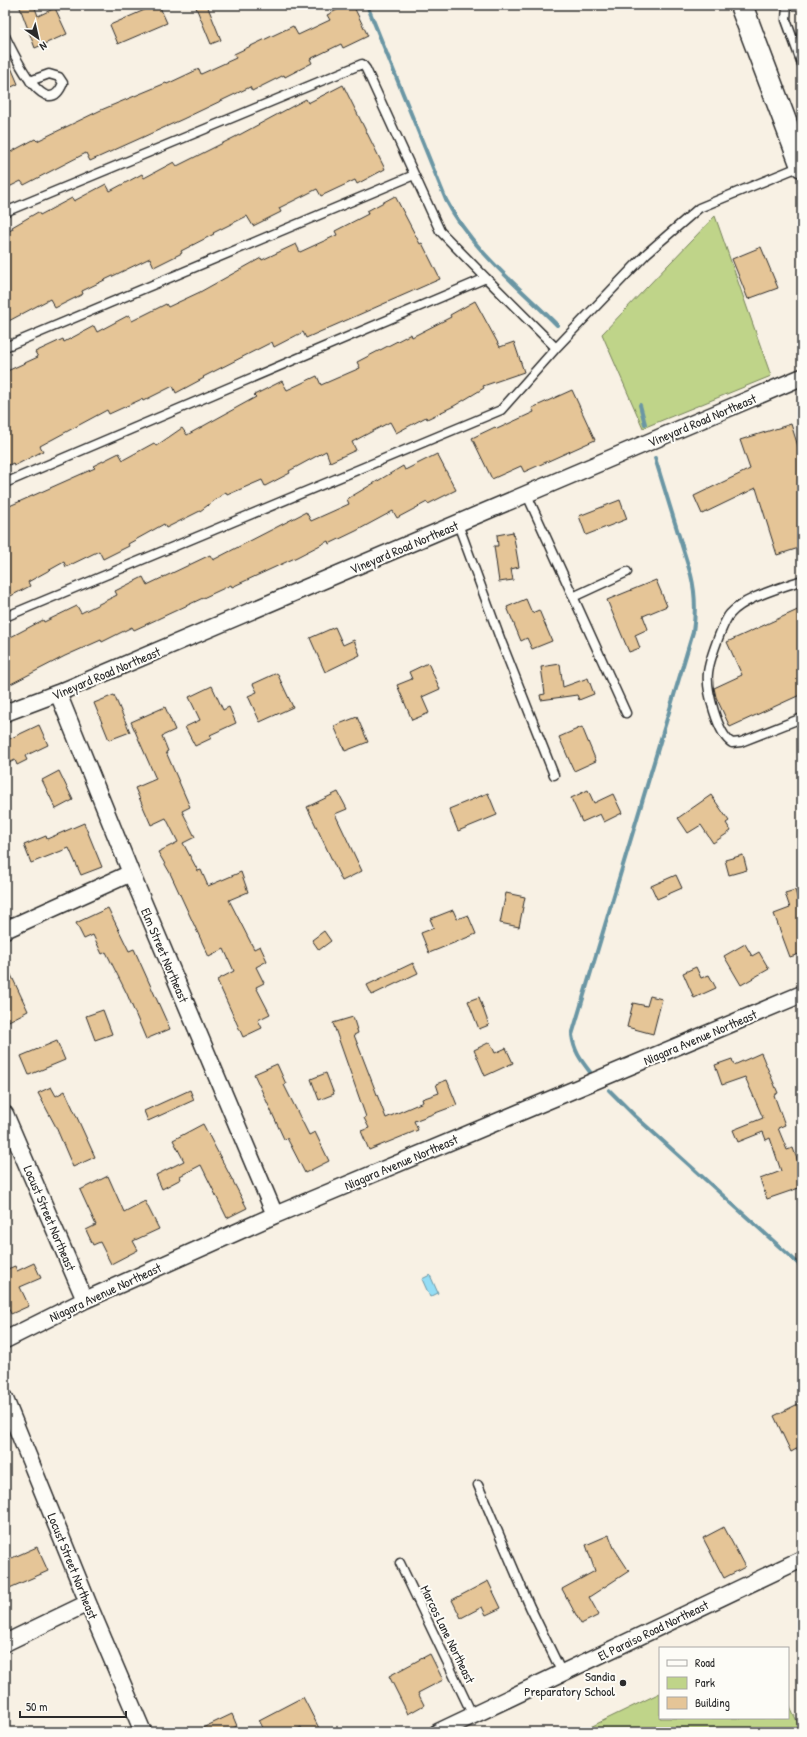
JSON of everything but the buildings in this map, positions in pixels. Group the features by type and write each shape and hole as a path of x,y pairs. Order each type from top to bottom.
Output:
{"street":[{"path":"742,5 802,166"},
{"name":"Vineyard Road Northeast","path":"5,713 58,693 802,377"},
{"name":"Elm Street Northeast","path":"58,693 131,873 274,1215"},
{"path":"5,930 131,873"},
{"name":"Niagara Avenue Northeast","path":"5,1340 85,1300 274,1215 802,994"},
{"name":"Locust Street Northeast","path":"5,1114 85,1300"},
{"name":"Locust Street Northeast","path":"5,1399 88,1603 143,1732"},
{"name":"El Paraiso Road Northeast","path":"438,1732 802,1558"},
{"path":"5,1643 88,1603"}],"lane":[{"path":"787,5 786,20 802,64"},
{"path":"5,36 21,70 30,81"},
{"path":"5,212 362,64 366,69 440,231 556,348"},
{"path":"5,617 501,410 556,348 647,253 699,208 802,166"},
{"path":"5,347 414,175"},
{"path":"5,483 486,278"},
{"path":"527,495 626,713"},
{"path":"458,524 501,641 554,775"},
{"path":"573,597 627,572"},
{"path":"802,580 748,601 730,614 721,631 708,673 708,688 721,729 727,740 732,744 741,742 802,718"},
{"path":"478,1485 530,1607 562,1673"},
{"name":"Marcos Lane Northeast","path":"400,1563 473,1716"}],"green space":[{"path":"715,216 771,376 643,428 602,334"},
{"path":"659,1693 659,1719 789,1719 789,1704 802,1732 580,1732"}],"water":[{"path":"430,1275 438,1293 430,1297 422,1279"}],"waterway":[{"path":"367,5 446,200 457,218 482,251 557,325"},
{"path":"640,405 645,424"},
{"path":"590,1072 578,1055 574,1046 572,1035 694,625 695,597 693,582 655,458"},
{"path":"609,1090 635,1116 802,1267"}],"place":[{"name":"Sandia Preparatory School","path":"623,1683"}]}
